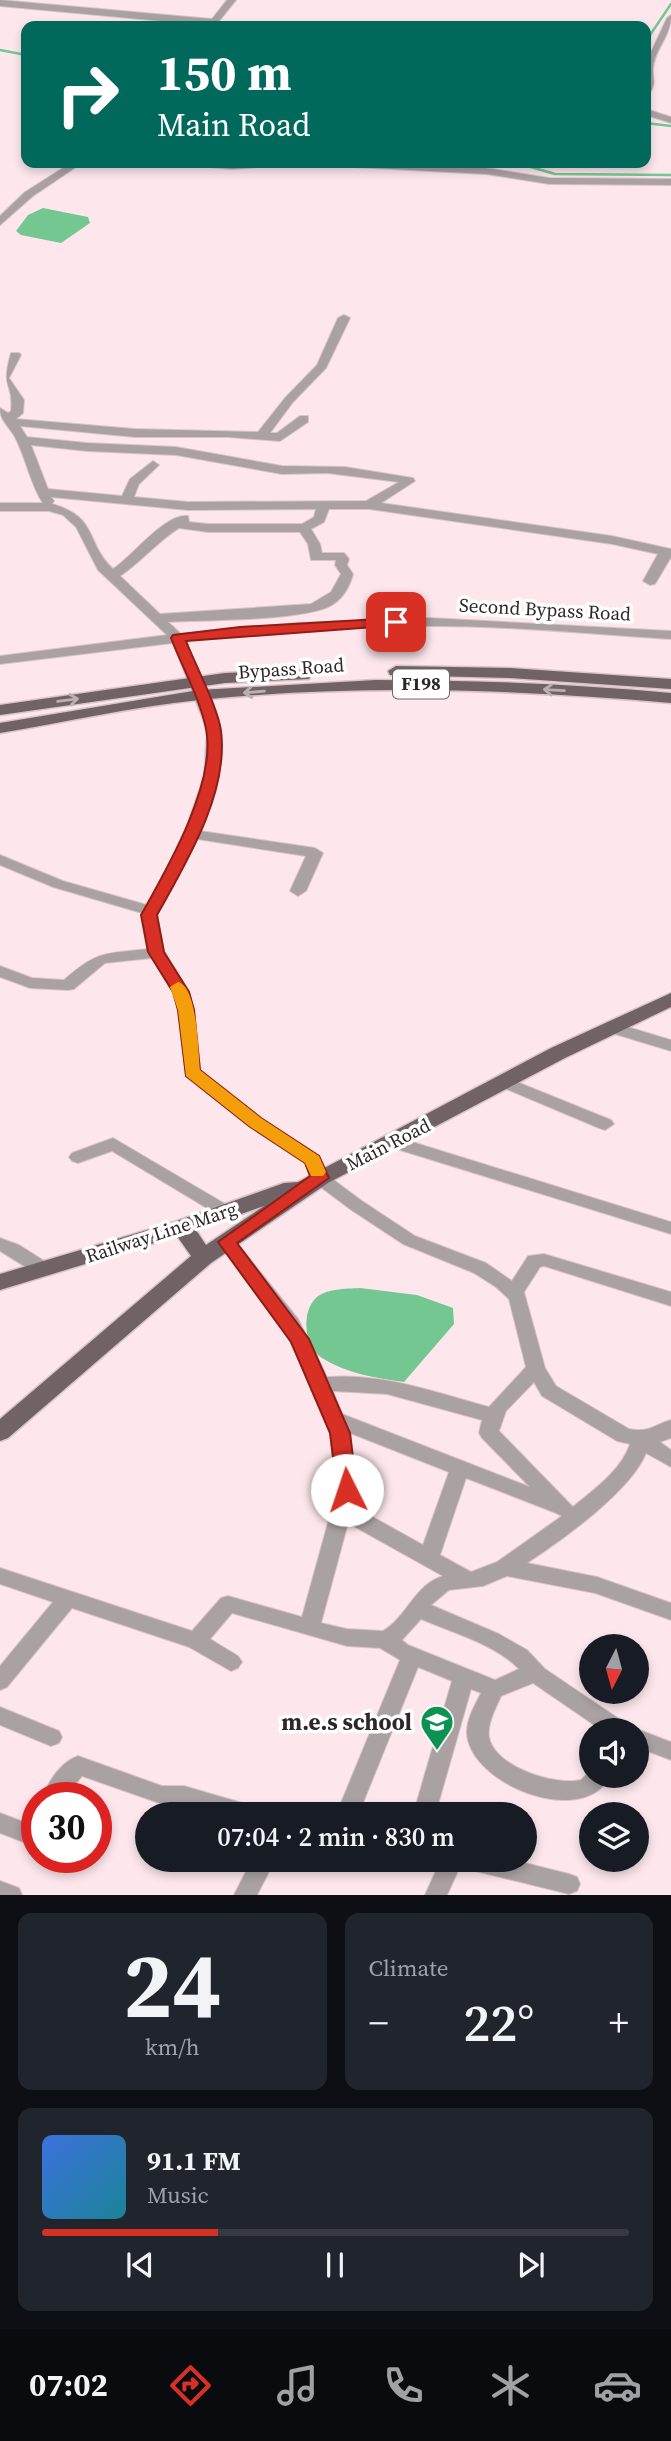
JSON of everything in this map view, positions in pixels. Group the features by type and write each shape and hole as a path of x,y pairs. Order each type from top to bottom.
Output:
{"main road":[{"name":"Bypass Road","path":"0,710 197,689 371,683 671,684"},
{"name":"Bypass Road","path":"585,684 671,698"},
{"name":"Bypass Road","path":"0,728 197,689"},
{"name":"Main Road","path":"0,1432 203,1258 320,1178 611,1027 671,999"},
{"name":"Railway Line Marg","path":"0,1282 182,1227 320,1178"},
{"path":"182,1227 203,1258"}],"street":[{"path":"215,21 232,0"},
{"path":"0,3 39,3 188,21"},
{"path":"651,61 671,18"},
{"path":"651,113 671,120"},
{"path":"0,222 29,194 69,168"},
{"path":"429,168 486,171 549,181 671,182"},
{"path":"262,435 289,400 322,366 344,318"},
{"path":"0,354 18,356 3,378 18,400 17,413 7,417"},
{"path":"7,417 135,433 262,435 286,435 304,419"},
{"path":"7,417 31,456 41,492 50,507"},
{"path":"22,440 87,447 176,451 282,470 297,467 374,473 409,481 369,505"},
{"path":"126,501 134,482 153,465"},
{"path":"41,492 188,506 369,505 585,535 668,553 650,581"},
{"path":"112,575 153,539 179,524 188,506"},
{"path":"179,524 208,528 304,528 320,519 323,506"},
{"path":"0,507 50,507 67,512 81,525 103,566 178,638 214,730 211,776 192,834 149,915 156,952 181,992 186,1010 192,1072 255,1122 313,1160 320,1178 409,1240 480,1268 514,1293 536,1369 549,1391 624,1436 641,1439 663,1434 671,1427"},
{"path":"160,618 296,610 323,605 343,586 347,574 341,565 343,559 339,556 316,557 314,544 304,528"},
{"name":"Second Bypass Road","path":"0,660 240,631 396,622 671,635"},
{"path":"192,834 315,853 299,891"},
{"path":"0,860 58,884 152,911"},
{"path":"0,971 30,983 68,985 96,961 108,957 139,957 156,952"},
{"path":"611,1027 671,1046"},
{"path":"505,1082 605,1124"},
{"path":"393,1142 671,1228"},
{"path":"78,1157 113,1144 226,1212"},
{"path":"227,1242 291,1324 321,1385 345,1458 347,1490 344,1511 310,1627"},
{"path":"0,1244 13,1249 43,1269"},
{"path":"514,1293 534,1261 544,1259 671,1299"},
{"path":"536,1369 499,1407 489,1427 495,1443 568,1512"},
{"path":"321,1385 358,1382 422,1393 495,1416"},
{"path":"334,1419 568,1512"},
{"path":"641,1439 671,1461"},
{"path":"384,1639 397,1632 431,1590 450,1579 470,1580 489,1576 505,1567 568,1512 613,1484 634,1459 641,1439"},
{"path":"429,1558 460,1468"},
{"path":"344,1511 470,1580"},
{"path":"505,1567 597,1585 671,1612"},
{"path":"0,1576 195,1641 231,1662"},
{"path":"0,1681 68,1599"},
{"path":"195,1641 228,1604 253,1608 310,1627 357,1638 384,1639 412,1655 494,1689 514,1683 534,1671"},
{"path":"418,1609 492,1640 520,1656 534,1671 601,1718"},
{"path":"352,1802 412,1655"},
{"path":"428,1802 464,1675"},
{"path":"494,1689 480,1719 478,1738 488,1754 508,1773 524,1783 566,1792 587,1788"},
{"path":"0,1716 51,1737"},
{"path":"649,1743 671,1751"},
{"path":"62,1782 78,1765 162,1796 184,1795 207,1802"},
{"path":"0,1823 21,1831"},
{"path":"245,1895 257,1872"},
{"path":"436,1895 446,1872"},
{"path":"520,1872 569,1884"},
{"path":"0,1891 11,1895"}],"shaded area":[{"path":"43,208 88,217 90,223 61,243 21,235 16,231 28,215"},
{"path":"360,1288 417,1295 453,1308 454,1324 404,1382 352,1372 322,1358 312,1347 306,1322 314,1300 329,1291"}],"waterway":[{"path":"651,34 671,4"},
{"path":"0,50 21,54"},
{"path":"651,124 671,126"},
{"path":"534,168 555,174 671,175"}],"slow traffic":[{"path":"178,987 186,1010 192,1072 207,1087 255,1122 313,1160 317,1172"}],"place":[{"name":"m.e.s school","path":"437,1752"}],"route":[{"path":"347,1490 340,1433 300,1339 227,1242 320,1178 313,1160 255,1122 207,1087 192,1072 186,1010 181,992 156,952 149,915 187,848 211,776 214,730 178,638 240,631 396,622"}]}
